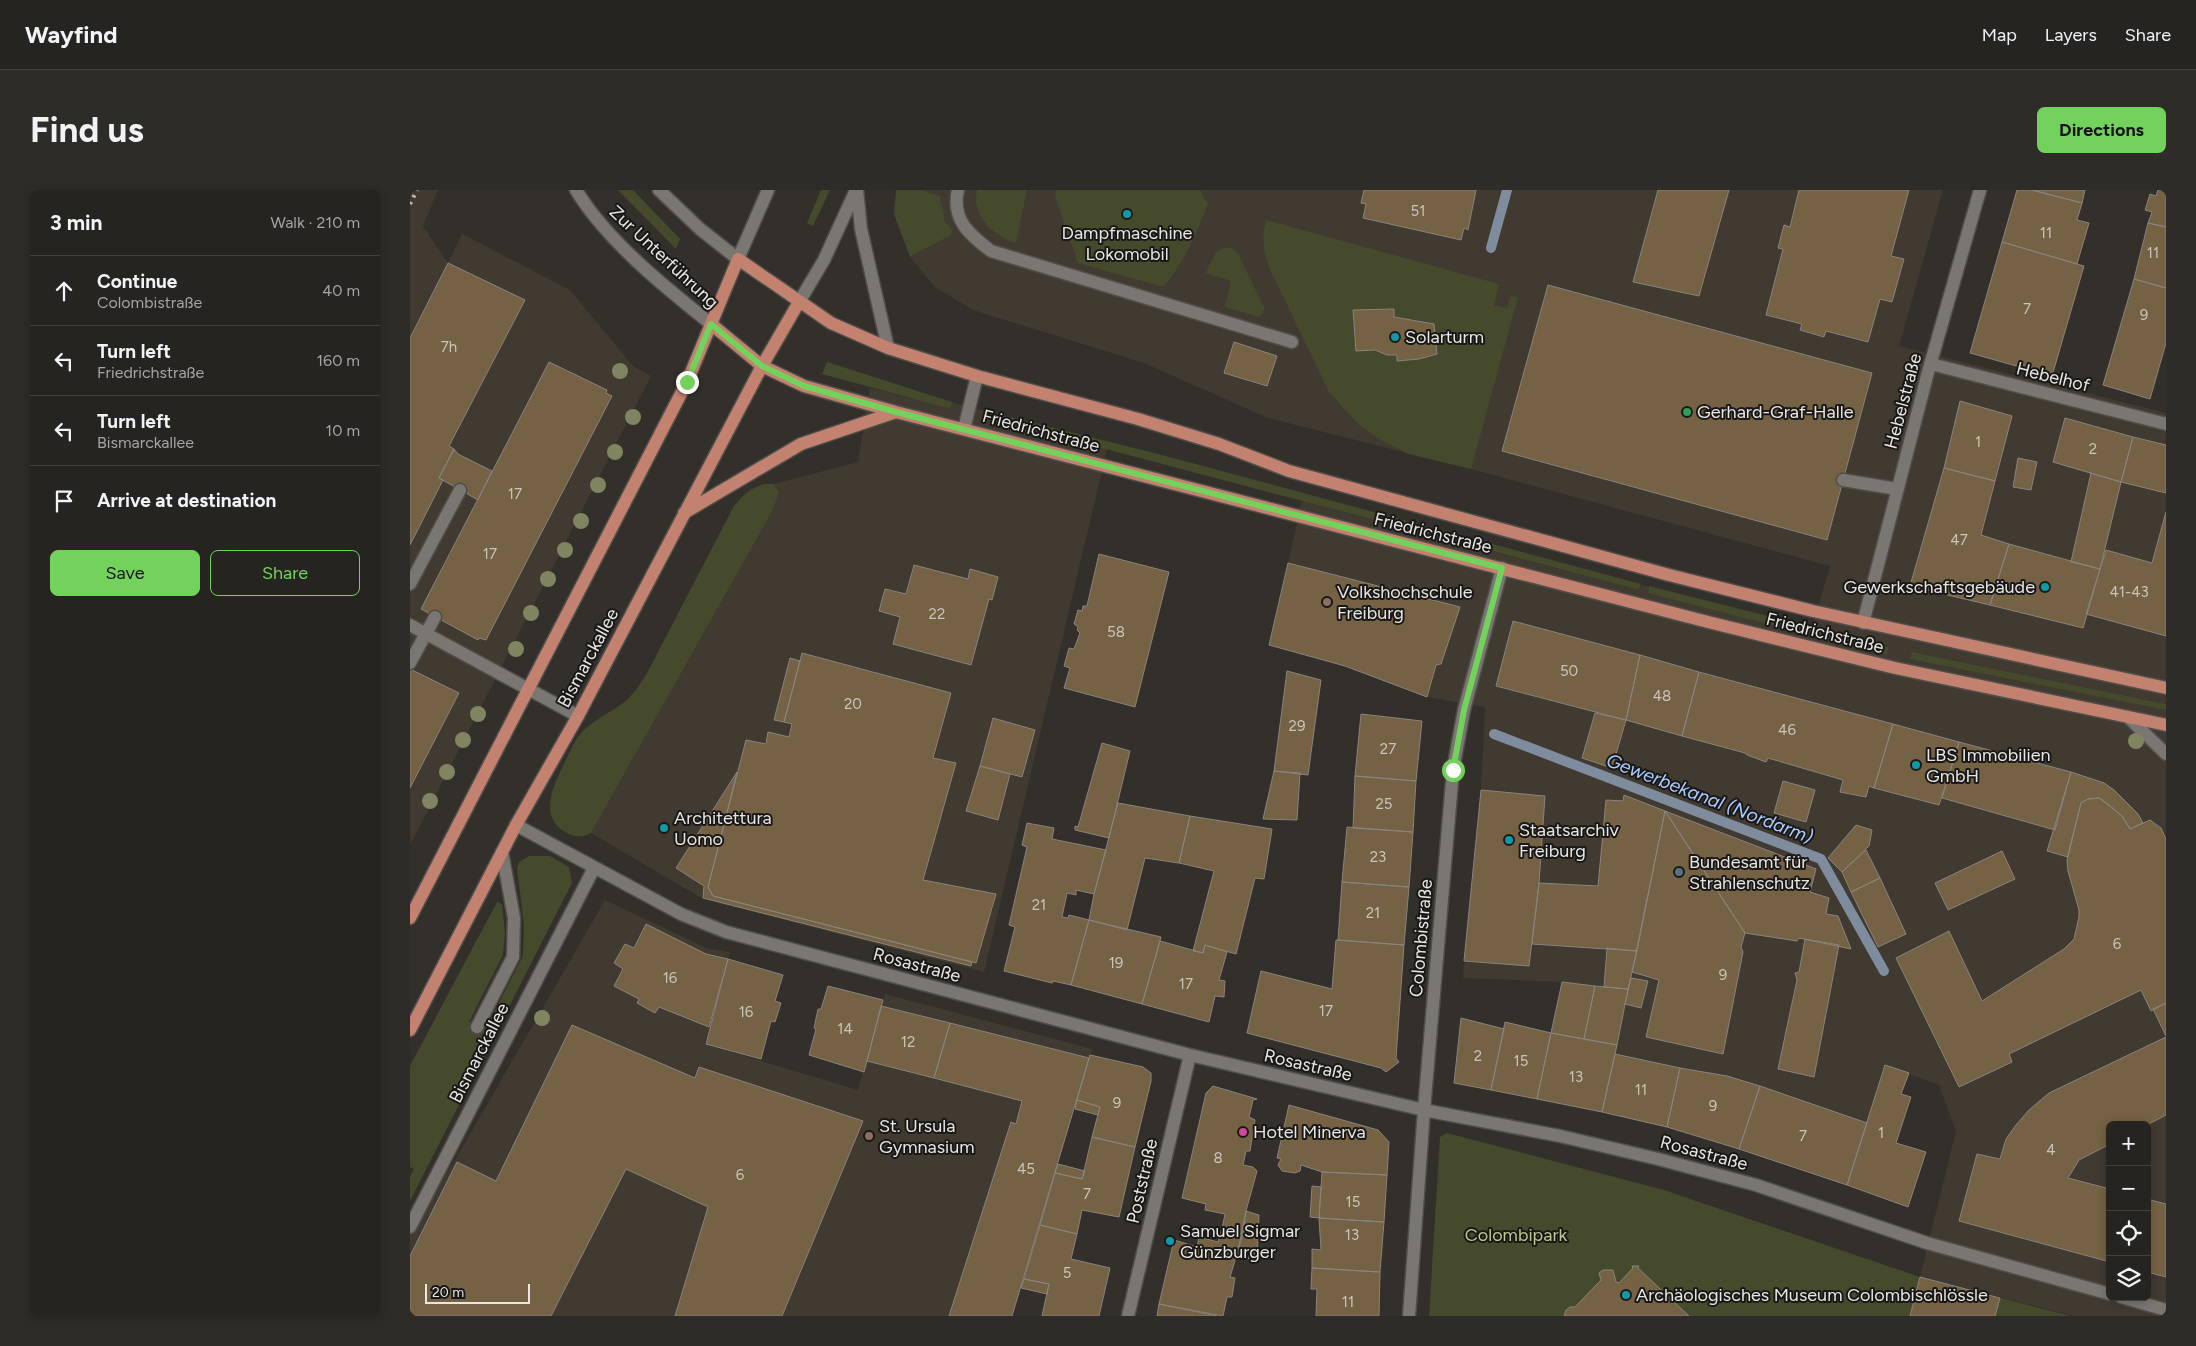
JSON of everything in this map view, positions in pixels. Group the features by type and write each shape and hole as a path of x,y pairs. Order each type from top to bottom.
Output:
{"main road":[{"path":"410,918 687,382 738,259 799,302"},
{"name":"Friedrichstraße","path":"799,302 831,323 888,348 977,376 1138,419 1219,444 1289,471 1669,575 1863,622 2166,688"},
{"name":"Bismarckallee","path":"410,1030 502,852 578,716 762,366 799,302"},
{"name":"Friedrichstraße","path":"711,324 762,366 804,386 896,412 1895,668 2166,725"},
{"path":"684,513 801,444 896,412"}],"street":[{"name":"Zur Unterführung","path":"576,190 586,206 635,258 674,294 711,324"},
{"path":"659,190 700,229 738,259 768,190"},
{"path":"799,302 824,260 856,190"},
{"path":"856,190 861,229 888,348"},
{"path":"958,190 956,200 960,220 969,234 991,251 1292,342"},
{"name":"Hebelstraße","path":"1863,622 1897,489 1980,190"},
{"name":"Hebelhof","path":"1931,364 2166,424"},
{"path":"964,429 977,376"},
{"path":"1843,480 1897,489"},
{"path":"410,584 460,490"},
{"name":"Colombistraße","path":"1409,1316 1424,1110 1453,770 1464,710 1502,568"},
{"path":"410,663 435,617"},
{"path":"410,625 578,716"},
{"path":"2129,718 2166,754"},
{"name":"Rosastraße","path":"516,826 681,914 726,932 1190,1055 1424,1110 1560,1136 1712,1173 1756,1185 1927,1243 2106,1293"},
{"path":"477,1027 513,957 514,918 502,852"},
{"name":"Bismarckallee","path":"410,1227 594,868"},
{"name":"Poststraße","path":"1128,1316 1190,1055"},
{"path":"2135,1301 2166,1310"}],"shaded area":[{"path":"410,190 438,190 423,226 448,263 462,234 570,290 633,366 651,376 410,845"},
{"path":"922,190 1943,190 1899,346 2166,413 2166,704 1912,652 2166,710 2166,1316 2075,1316 1920,1277 1956,1131 1939,1085 1885,1065 1867,1123 1760,1086 1615,1054 1628,989 1562,982 1463,978 1481,790 1485,707 1427,697 1345,666 1269,645 1302,501 1639,590 1641,585 1649,586 1648,592 1887,655 1889,646 1812,628 1830,566 1471,469 1268,418 1144,363 973,310 935,287 910,257 950,235 945,223 940,196"},
{"path":"870,388 950,408 952,402 986,411 985,417 1107,449 984,972 703,899 591,833 773,510 779,492 774,484 858,462"},
{"path":"605,900 708,949 730,952 705,1044 858,1090 885,994 1092,1049 1012,1316 410,1316 410,1230 454,1162"}],"green space":[{"path":"618,190 633,190 680,239 676,249"},
{"path":"821,190 830,190 813,226 807,223"},
{"path":"896,190 922,190 940,196 945,222 952,230 951,235 910,257 894,214"},
{"path":"977,190 1027,190 1016,243 999,236 986,224 977,208"},
{"path":"1057,190 1200,190 1208,204 1183,258 1163,287 1078,263 1055,197"},
{"path":"1266,220 1499,284 1494,305 1507,308 1511,296 1518,297 1471,469 1409,454 1383,441 1359,425 1329,392 1268,265 1264,243","holes":["1394,309 1394,317 1434,324 1437,354 1419,359 1397,361 1397,355 1387,355 1375,350 1356,350 1353,310"]},
{"path":"1224,248 1232,248 1238,254 1265,309 1259,317 1225,307 1231,281 1206,273 1216,252"},
{"path":"827,362 952,402 951,409 822,374"},
{"path":"986,411 1162,455 1641,584 1639,590 985,417"},
{"path":"765,484 774,484 779,492 773,510 591,833 580,837 573,836 562,830 555,823 551,815 551,798 556,781 575,742 587,727 622,704 638,687 734,506 748,492"},
{"path":"1649,586 1889,647 1887,655 1648,593"},
{"path":"1912,652 2166,704 2166,710 1910,659"},
{"path":"529,856 550,856 569,867 572,883 410,1201 410,1177 414,1169 410,1167 410,1066 497,902 502,904 505,933 503,955 469,1022 485,1030 523,956 524,924 517,868 519,862"},
{"name":"Colombipark","path":"1447,1133 1664,1190 1920,1277 2071,1316 1429,1316 1440,1137"}],"building":[{"path":"1364,190 1476,190 1468,230 1464,228 1461,240 1363,218 1366,204 1361,203"},
{"path":"1658,190 1729,190 1699,296 1633,282"},
{"path":"1799,190 1909,190 1891,256 1904,259 1892,302 1880,299 1868,342 1826,331 1824,337 1800,330 1802,324 1766,315 1783,249 1778,248 1784,225 1790,227"},
{"path":"2017,190 2032,190 2082,203 2077,220 2089,223 2077,264 2002,242"},
{"path":"2032,190 2085,190 2082,203"},
{"path":"2158,190 2166,190 2166,227 2148,223 2152,212 2145,210 2150,194 2156,196"},
{"path":"2148,223 2166,227 2166,288 2134,279"},
{"path":"2002,242 2084,266 2052,376 1970,353"},
{"path":"448,263 525,300 449,446 454,449 439,478 443,480 410,545 410,338"},
{"path":"2134,279 2166,288 2166,343 2150,399 2103,385"},
{"name":"Gerhard-Graf-Halle","path":"1548,285 1872,373 1827,540 1502,451"},
{"name":"Solarturm","path":"1394,309 1394,317 1434,324 1437,354 1419,359 1397,361 1397,355 1387,355 1375,350 1356,351 1353,310"},
{"path":"1234,342 1277,356 1267,386 1224,373"},
{"path":"549,362 607,390 606,393 612,396 486,640 479,638 478,640 421,609"},
{"path":"1960,401 2012,416 1995,481 1944,468"},
{"path":"2065,418 2133,437 2121,482 2053,462"},
{"path":"2133,437 2166,445 2166,493 2121,482"},
{"path":"454,449 458,454 492,471 478,500 439,478"},
{"path":"2018,458 2037,462 2031,490 2013,487"},
{"path":"1944,468 1995,481 1981,535 2009,544 1990,605 1910,586"},
{"path":"2091,473 2121,482 2100,569 2071,562"},
{"path":"2166,512 2166,636 2086,614 2106,550 2152,563"},
{"name":"Gewerkschaftsgebäude","path":"2009,544 2100,569 2083,628 1990,605"},
{"path":"1099,554 1169,572 1135,707 1064,688 1070,668 1064,666 1069,648 1074,649 1080,633 1077,630 1078,627 1074,624 1078,610 1082,611 1083,606 1087,606"},
{"path":"1288,563 1460,607 1441,664 1436,665 1427,697 1345,666 1269,645"},
{"path":"914,565 968,579 970,569 998,577 992,600 989,599 971,665 893,644 900,617 879,611 885,589 906,594"},
{"path":"1513,621 1640,655 1626,720 1496,686"},
{"path":"802,653 951,693 933,758 956,763 923,880 996,894 976,963 713,896 708,887 746,740 766,744 768,732 789,737 792,724 784,722"},
{"path":"1640,655 1699,672 1682,736 1626,720"},
{"path":"790,658 800,661 784,722 774,720"},
{"path":"410,669 459,693 410,788"},
{"path":"1287,671 1321,680 1308,775 1274,771"},
{"path":"1699,672 1893,724 1874,788 1869,786 1866,797 1840,792 1843,780 1768,758 1766,762 1745,753 1682,736"},
{"path":"1595,713 1626,720 1612,768 1582,758"},
{"path":"1361,714 1422,721 1416,781 1355,776"},
{"path":"993,718 1035,730 1022,777 980,766"},
{"name":"LBS Immobilien GmbH","path":"1893,724 1959,742 1939,805 1874,788"},
{"path":"1959,742 2071,772 2055,830 1942,798"},
{"path":"1102,743 1130,751 1109,838 1075,830 1075,826 1078,827"},
{"path":"980,766 1010,774 998,820 966,811"},
{"path":"1274,771 1300,773 1297,820 1263,819"},
{"path":"737,772 708,887 713,896 972,962 971,966 703,898 704,886 676,868"},
{"path":"2071,772 2104,783 2114,790 2138,814 2143,823 2130,829 2122,816 2107,803 2099,798 2088,799 2081,803 2068,857 2047,851"},
{"path":"1355,776 1416,781 1413,832 1353,828"},
{"path":"1783,781 1815,790 1806,822 1774,813"},
{"name":"Staatsarchiv Freiburg","path":"1481,790 1545,796 1539,883 1529,966 1464,961"},
{"path":"1624,795 1665,811 1637,951 1532,944 1539,883 1598,886 1606,800 1623,801"},
{"path":"2099,798 2122,816 2130,829 2150,820 2161,828 2166,839 2166,1003 2151,1011 2141,990 2009,1054 2012,1062 1959,1087 1896,958 1949,931 1982,1001 2064,949 2074,939 2079,917 2079,910 2068,871 2067,860 2070,846 2081,803 2088,799"},
{"path":"1118,803 1190,816 1179,863 1145,858 1127,930 1089,920"},
{"name":"Bundesamt für Strahlenschutz","path":"1665,811 1745,933 1723,1054 1646,1037 1659,980 1632,972"},
{"path":"1665,811 1816,869 1810,892 1829,898 1826,914 1838,916 1851,949 1799,938 1797,941 1745,933"},
{"path":"1190,816 1272,829 1264,879 1255,878 1236,954 1205,945 1203,953 1193,951 1214,871 1179,863"},
{"path":"1027,823 1054,828 1052,839 1106,850 1094,894 1076,890 1076,895 1067,893 1062,917 1068,918 1069,915 1089,920 1071,985 1053,981 1052,983 1004,971 1015,927 1009,925 1027,847 1022,845"},
{"path":"1856,825 1872,830 1869,846 1842,872 1828,858"},
{"path":"1347,827 1413,832 1409,887 1342,882"},
{"path":"1866,850 1880,878 1851,892 1842,872"},
{"path":"2002,851 2015,879 1948,910 1935,883"},
{"path":"1880,878 1906,934 1878,947 1851,892"},
{"path":"1342,882 1409,887 1404,945 1338,940"},
{"path":"1089,920 1161,937 1142,1004 1071,985"},
{"path":"646,924 706,954 728,959 709,1027 659,1007 655,1013 637,1003 639,999 614,986 623,969 614,963 625,944 634,948"},
{"path":"1805,939 1839,945 1814,1077 1778,1069 1797,980 1795,973 1799,972"},
{"path":"1336,940 1404,945 1396,1058 1399,1062 1386,1072 1381,1068 1247,1033 1261,971 1332,989"},
{"path":"1160,941 1203,953 1205,945 1227,952 1219,980 1225,981 1224,997 1215,996 1209,1022 1142,1004"},
{"path":"1607,948 1637,951 1628,989 1604,987"},
{"path":"728,959 783,975 775,1001 781,1003 775,1022 771,1021 761,1059 706,1044"},
{"path":"1631,978 1648,981 1641,1008 1625,1004"},
{"path":"1562,982 1595,986 1584,1039 1551,1033"},
{"path":"828,986 883,1000 864,1072 809,1055 816,1029 814,1028 818,1009 821,1009"},
{"path":"1595,986 1628,989 1617,1045 1584,1039"},
{"path":"2166,1003 2166,1036 2153,1009"},
{"path":"881,1006 950,1023 934,1078 867,1061"},
{"path":"1461,1018 1504,1029 1491,1090 1454,1083"},
{"path":"1505,1022 1551,1033 1537,1099 1491,1090"},
{"path":"950,1023 1089,1058 1012,1316 949,1316 1011,1122 1016,1124 1022,1101 934,1078"},
{"path":"572,1025 695,1078 699,1067 863,1121 782,1316 675,1316 708,1207 626,1169 551,1316 410,1316 410,1256 457,1162 496,1181"},
{"path":"1551,1033 1617,1045 1602,1112 1537,1099"},
{"path":"2166,1037 2166,1115 2151,1123 2151,1121 2106,1121 2106,1146 2079,1160 2068,1178 2106,1188 2106,1261 1959,1221 1977,1154 2000,1159 2006,1139 2016,1125 2029,1110 2049,1093"},
{"path":"1615,1054 1680,1068 1667,1127 1602,1112"},
{"path":"1090,1055 1143,1067 1151,1073 1151,1081 1135,1147 1092,1137 1100,1107 1077,1100"},
{"path":"1885,1065 1909,1073 1901,1094 1911,1097 1896,1143 1926,1152 1908,1207 1847,1185"},
{"path":"1680,1068 1727,1076 1760,1086 1739,1149 1667,1127"},
{"path":"1213,1086 1257,1099 1253,1100 1249,1117 1255,1120 1250,1151 1246,1151 1243,1165 1253,1167 1257,1171 1246,1211 1243,1234 1222,1229 1225,1214 1205,1210 1206,1204 1182,1198 1206,1093"},
{"path":"1760,1086 1867,1123 1847,1185 1739,1149"},
{"path":"1077,1100 1100,1107 1098,1115 1075,1109"},
{"path":"1289,1105 1378,1130 1389,1142 1387,1175 1322,1172 1301,1165 1300,1171 1295,1173 1282,1171 1278,1165 1281,1159 1277,1158"},
{"path":"1092,1137 1135,1147 1119,1217 1082,1210 1077,1234 1040,1225 1055,1173 1082,1179"},
{"path":"1058,1164 1085,1171 1082,1179 1055,1173"},
{"path":"1322,1172 1387,1175 1384,1222 1319,1218"},
{"path":"1312,1186 1321,1187 1319,1218 1310,1217"},
{"path":"2151,1200 2166,1204 2166,1277 2151,1273"},
{"path":"1246,1211 1259,1215 1257,1261 1237,1255"},
{"path":"1319,1218 1384,1222 1380,1272 1312,1268 1312,1249 1321,1250"},
{"path":"1040,1225 1077,1234 1071,1259 1110,1268 1099,1316 1042,1316 1049,1284 1024,1279"},
{"path":"1222,1229 1243,1234 1230,1277 1235,1278 1232,1297 1227,1297 1223,1316 1159,1304 1174,1240 1197,1247 1199,1237 1218,1242"},
{"name":"Archäologisches Museum Colombischlössle","path":"1632,1266 1639,1266 1638,1268 1689,1316 1564,1316 1566,1310 1570,1307 1575,1307 1601,1280 1599,1273 1603,1270 1613,1270 1616,1282 1619,1283 1633,1268"},
{"path":"1312,1268 1380,1272 1379,1316 1316,1316 1317,1289 1311,1289"},
{"path":"1920,1277 2000,1298 1995,1316 1910,1316"},
{"path":"1024,1279 1049,1284 1047,1294 1021,1288"},
{"path":"1159,1304 1217,1316 1157,1316"}],"waterway":[{"name":"Gewerbekanal (Nordarm)","path":"1491,248 1507,190"},
{"name":"Gewerbekanal (Nordarm)","path":"1494,734 1821,859 1884,971"}],"railway":[{"path":"410,204 417,190"}],"place":[{"name":"Dampfmaschine Lokomobil","path":"1127,214"},
{"name":"Solarturm","path":"1395,337"},
{"name":"Gerhard-Graf-Halle","path":"1687,412"},
{"name":"Gewerkschaftsgebäude","path":"2045,587"},
{"name":"Volkshochschule Freiburg","path":"1327,602"},
{"name":"LBS Immobilien GmbH","path":"1916,765"},
{"name":"Architettura Uomo","path":"664,828"},
{"name":"Staatsarchiv Freiburg","path":"1509,840"},
{"name":"Bundesamt für Strahlenschutz","path":"1679,872"},
{"name":"Hotel Minerva","path":"1243,1132"},
{"name":"St. Ursula Gymnasium","path":"869,1136"},
{"name":"Samuel Sigmar Günzburger","path":"1170,1241"},
{"name":"Archäologisches Museum Colombischlössle","path":"1626,1295"}],"route":[{"path":"687,382 711,324 762,366 804,386 896,412 1502,568 1464,710 1453,770"}]}
